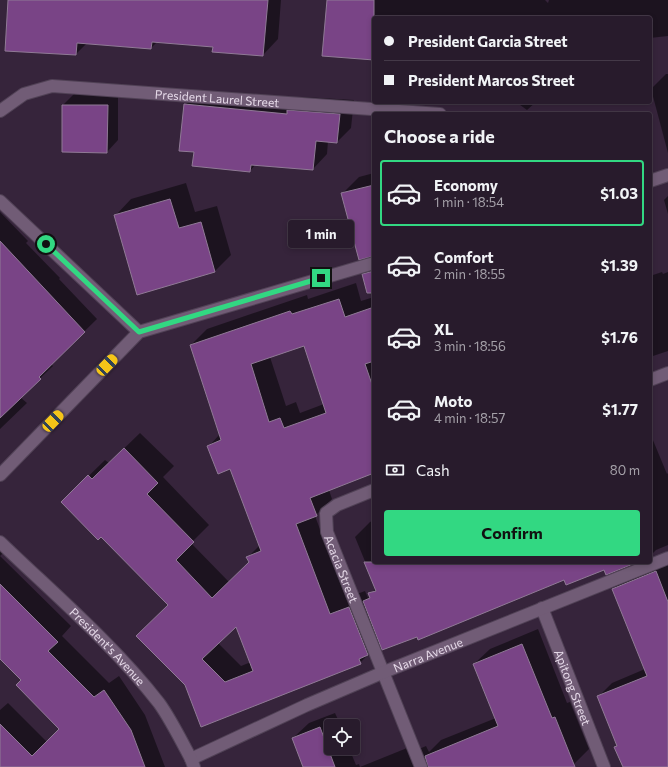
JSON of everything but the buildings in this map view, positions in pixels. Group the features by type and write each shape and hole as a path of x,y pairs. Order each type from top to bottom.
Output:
{"street":[{"name":"President Laurel Street","path":"0,111 24,94 52,86 412,112"},
{"path":"652,180 668,175"},
{"path":"0,201 139,332"},
{"path":"0,476 139,332 372,264"},
{"path":"652,379 668,373"},
{"name":"Acacia Street","path":"372,491 337,505 326,513 326,520 327,532 384,672"},
{"name":"President's Avenue","path":"0,542 87,625 124,663 160,704 193,763"},
{"name":"Narra Avenue","path":"193,763 313,702 668,558"},
{"name":"Apitong Street","path":"542,608 604,767"},
{"path":"384,672 421,767"}],"route":[{"path":"46,244 139,332 321,278"}]}
